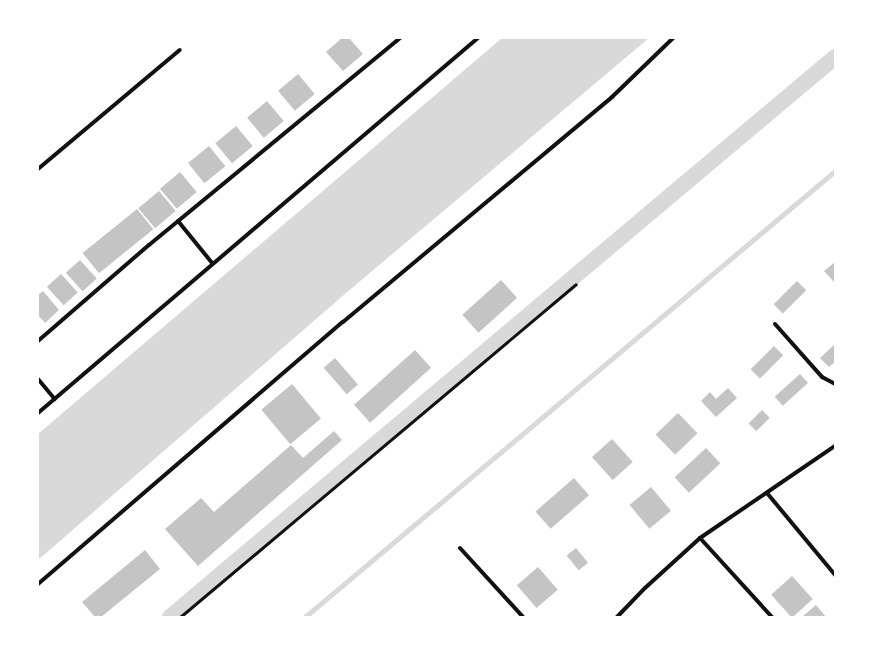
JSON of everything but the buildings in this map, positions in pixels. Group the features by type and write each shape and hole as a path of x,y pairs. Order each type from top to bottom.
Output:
{"street":[{"path":"38,341 178,221 400,38"},
{"path":"38,413 478,38"},
{"path":"38,584 343,322 612,98 673,38"},
{"path":"38,169 180,50"},
{"path":"178,221 213,264"},
{"path":"775,324 822,377 835,384"},
{"path":"38,379 55,399"},
{"path":"617,617 645,588 700,538 835,446"},
{"path":"767,493 835,575"},
{"path":"700,538 772,617"},
{"path":"460,548 523,617"}],"lane":[{"path":"180,617 576,284"}],"shaded area":[{"path":"502,38 649,38 346,293 38,560 38,434"}],"waterway":[{"path":"170,617 835,57"},
{"path":"305,617 835,171"}]}
